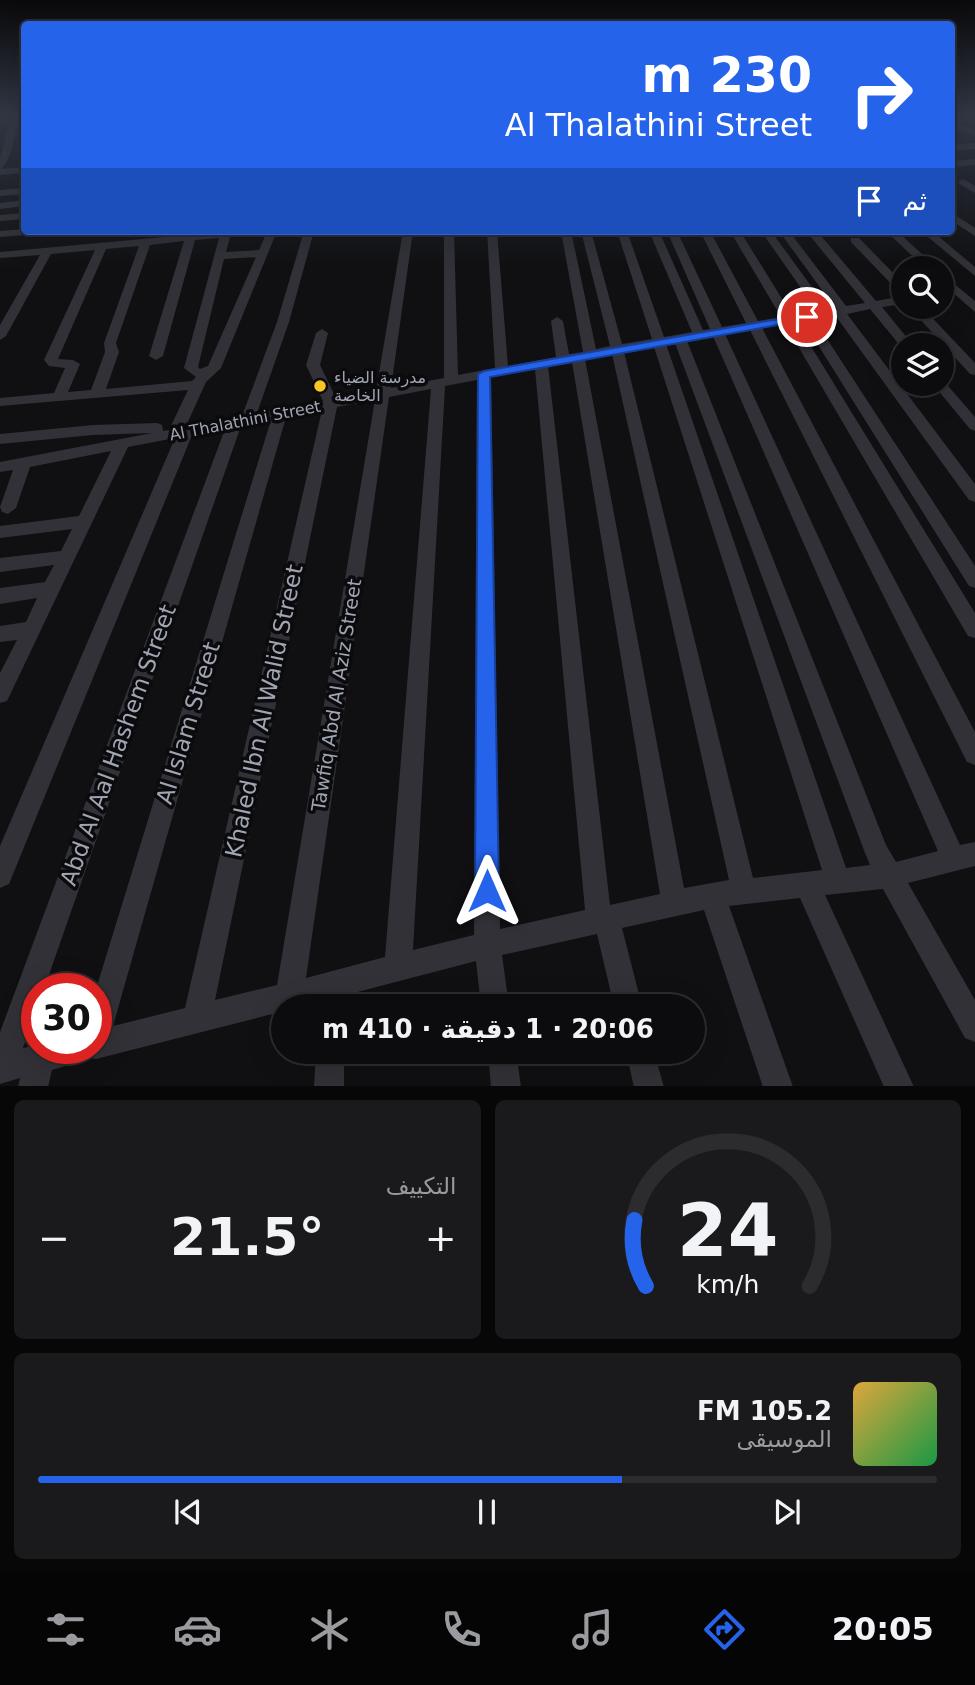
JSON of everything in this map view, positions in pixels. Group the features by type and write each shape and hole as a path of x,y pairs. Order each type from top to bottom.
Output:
{"street":[{"path":"0,172 21,170"},
{"path":"0,182 21,180"},
{"path":"964,182 975,190"},
{"path":"0,193 21,191"},
{"path":"0,206 21,204"},
{"path":"0,218 21,216"},
{"path":"955,218 975,233"},
{"path":"0,234 21,232"},
{"path":"0,255 146,242 183,235"},
{"path":"156,356 188,235"},
{"path":"207,373 197,373 191,368 225,235"},
{"path":"0,875 198,385 214,368 271,235"},
{"name":"Abd Al Aal Hashem Street","path":"1,1069 242,420 284,322 308,235"},
{"name":"Tawfiq Abd Al Aziz Street","path":"289,994 407,235"},
{"path":"398,968 444,382 449,235"},
{"path":"492,235 487,945 493,994"},
{"path":"566,235 577,357 674,904"},
{"path":"587,235 617,349 744,891"},
{"path":"623,235 838,881"},
{"path":"655,235 877,853 892,875 975,1028"},
{"path":"334,994 398,968 487,945 712,895 892,875 964,856 673,235"},
{"path":"707,235 975,754"},
{"path":"737,235 975,630"},
{"path":"769,235 836,312 975,496"},
{"path":"787,235 836,312"},
{"path":"814,235 897,333"},
{"path":"895,235 919,256"},
{"path":"931,235 975,273"},
{"path":"855,240 891,278"},
{"path":"97,394 112,352 110,343 146,242"},
{"path":"59,397 73,365 54,363 51,360 102,246"},
{"path":"0,336 47,251"},
{"path":"220,256 264,253"},
{"path":"954,289 975,285"},
{"path":"954,294 975,308"},
{"name":"Al Thalathini Street","path":"0,467 541,363 891,302"},
{"path":"807,317 975,581"},
{"path":"203,322 237,319"},
{"path":"926,319 975,371"},
{"path":"557,321 577,357"},
{"path":"321,333 313,365 331,403"},
{"path":"541,363 603,919 625,994"},
{"path":"0,402 198,385"},
{"path":"950,396 975,426"},
{"name":"Khaled Ibn Al Walid Street","path":"197,1019 331,403"},
{"name":"Al Islam Street","path":"112,980 280,413"},
{"path":"0,439 117,428 179,431"},
{"path":"1,690 122,443"},
{"path":"8,508 23,463"},
{"path":"0,532 85,521"},
{"path":"0,565 67,557"},
{"path":"0,596 52,589"},
{"path":"0,634 32,629"},
{"path":"807,884 899,1086"},
{"path":"712,895 778,1086"},
{"path":"112,1041 271,1000"},
{"path":"1,1069 37,1073 53,1064"},
{"path":"329,1086 330,1064"},
{"path":"503,1064 506,1086"},
{"path":"643,1064 649,1086"}],"place":[{"name":"مدرسة الضياء الخاصة","path":"320,386"}],"route":[{"path":"487,891 484,374 807,317"}]}
